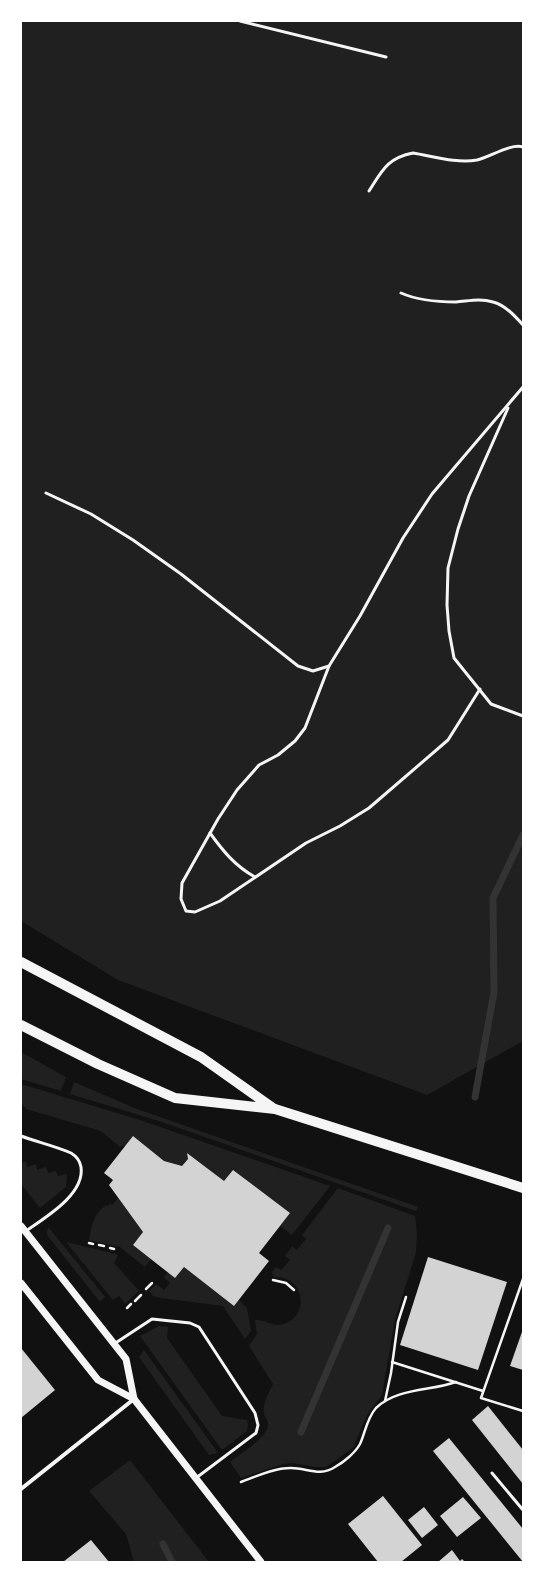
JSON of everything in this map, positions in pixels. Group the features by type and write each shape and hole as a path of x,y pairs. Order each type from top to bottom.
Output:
{"main road":[{"path":"21,962 201,1057 275,1109"},
{"path":"21,1025 98,1064 175,1098 275,1109 523,1188"}],"street":[{"path":"23,1229 126,1359 134,1399"},
{"path":"21,1282 98,1380 134,1399 262,1562"},
{"path":"21,1489 134,1399"}],"lane":[{"path":"240,21 386,57"},
{"path":"369,191 386,166 391,161 402,155 413,153 474,161 489,158 507,148 523,147"},
{"path":"401,293 411,297 456,302 479,299 495,302 523,324"},
{"path":"480,689 448,740 369,808 340,826 306,843 220,901 195,912 186,911 181,898 182,883 210,832 238,790 259,765 278,755 295,741 305,728 329,666 360,616 403,538 432,494 523,387"},
{"path":"510,404 469,496 458,529 448,568 448,611 454,658 492,704 523,716"},
{"path":"46,493 91,514 133,540 181,574 298,666 313,671 329,666"},
{"path":"210,832 227,857 241,870 255,877"},
{"path":"21,1136 72,1154 80,1162 82,1174 78,1188 70,1196 23,1229"},
{"path":"114,1344 152,1319 190,1323 199,1327 255,1414 258,1425 256,1433 196,1478"},
{"path":"492,1473 523,1510"}],"path":[{"path":"89,1243 93,1244"},
{"path":"99,1245 104,1246"},
{"path":"110,1248 114,1249"},
{"path":"523,1279 481,1398 523,1411"},
{"path":"273,1280 286,1283 294,1290"},
{"path":"146,1289 152,1282"},
{"path":"135,1301 140,1295"},
{"path":"385,1402 398,1322 406,1297"},
{"path":"127,1308 131,1304"},
{"path":"392,1362 484,1391"},
{"path":"241,1482 282,1469 292,1468 315,1472 325,1472 335,1468 354,1452 359,1445 371,1415 385,1402 410,1392 443,1387 456,1382"}],"shaded area":[{"path":"21,21 523,21 523,1041 427,1095 118,980 21,921"},
{"path":"21,1052 66,1077 61,1091 21,1079"},
{"path":"74,1082 137,1109 418,1207 416,1211 162,1122 70,1094"},
{"path":"21,1084 140,1120 330,1186 292,1235 280,1226 290,1213 233,1170 224,1181 187,1153 188,1159 182,1166 164,1161 133,1136 127,1145 120,1147 101,1131 26,1109 21,1103"},
{"path":"26,1161 27,1167 36,1164 37,1170 46,1167 48,1173 56,1171 58,1176 67,1174 66,1187 40,1208 21,1184 21,1163"},
{"path":"338,1188 415,1216 417,1234 416,1253 395,1319 382,1395 367,1415 353,1448 326,1467 315,1467 293,1463 283,1464 241,1478 230,1462 258,1440 266,1430 268,1424 264,1414 264,1406 273,1384 249,1346 257,1334 255,1320 280,1325 293,1319 298,1313 301,1305 300,1296 297,1289 292,1282 284,1278 274,1277 272,1272 276,1267 281,1270 290,1260 285,1256 292,1246 297,1250 306,1239 302,1235"},
{"path":"118,1198 143,1232 133,1245 151,1259 145,1267 120,1247 89,1240 92,1225 96,1216 102,1208 106,1205 108,1206 110,1203 112,1205"},
{"path":"49,1228 105,1297 100,1302 47,1235 47,1230"},
{"path":"66,1242 118,1255 114,1263 139,1291 125,1304 119,1296 113,1300"},
{"path":"184,1267 234,1305 239,1300 247,1308 251,1331 245,1339 223,1306 161,1298 153,1296 149,1291 156,1284 164,1290 170,1283 164,1277 168,1272 175,1278"},
{"path":"159,1326 168,1327 167,1338 222,1416 247,1420 247,1431 222,1450 140,1336"},
{"path":"144,1350 218,1453 209,1455 139,1357"},
{"path":"130,1460 209,1562 134,1562 126,1534 89,1491"}],"building":[{"path":"133,1136 164,1161 182,1166 188,1159 187,1153 224,1181 233,1170 290,1213 259,1253 269,1261 234,1306 184,1267 175,1278 133,1245 143,1232 109,1185 113,1180 104,1173"},
{"path":"428,1257 507,1282 478,1370 400,1345"},
{"path":"523,1329 523,1370 510,1366"},
{"path":"21,1348 55,1390 21,1418"},
{"path":"488,1406 523,1450 523,1484 472,1420"},
{"path":"449,1438 523,1529 523,1562 433,1451"},
{"path":"383,1496 422,1545 401,1562 378,1562 348,1524"},
{"path":"463,1497 481,1518 457,1537 440,1516"},
{"path":"424,1507 438,1525 422,1538 408,1520"},
{"path":"91,1540 109,1562 63,1562"},
{"path":"452,1550 460,1561 462,1559 465,1562 438,1562"}],"waterway":[{"path":"475,1097 494,992 493,898 523,835"},
{"path":"301,1432 388,1228"},
{"path":"163,1544 172,1562"}]}
